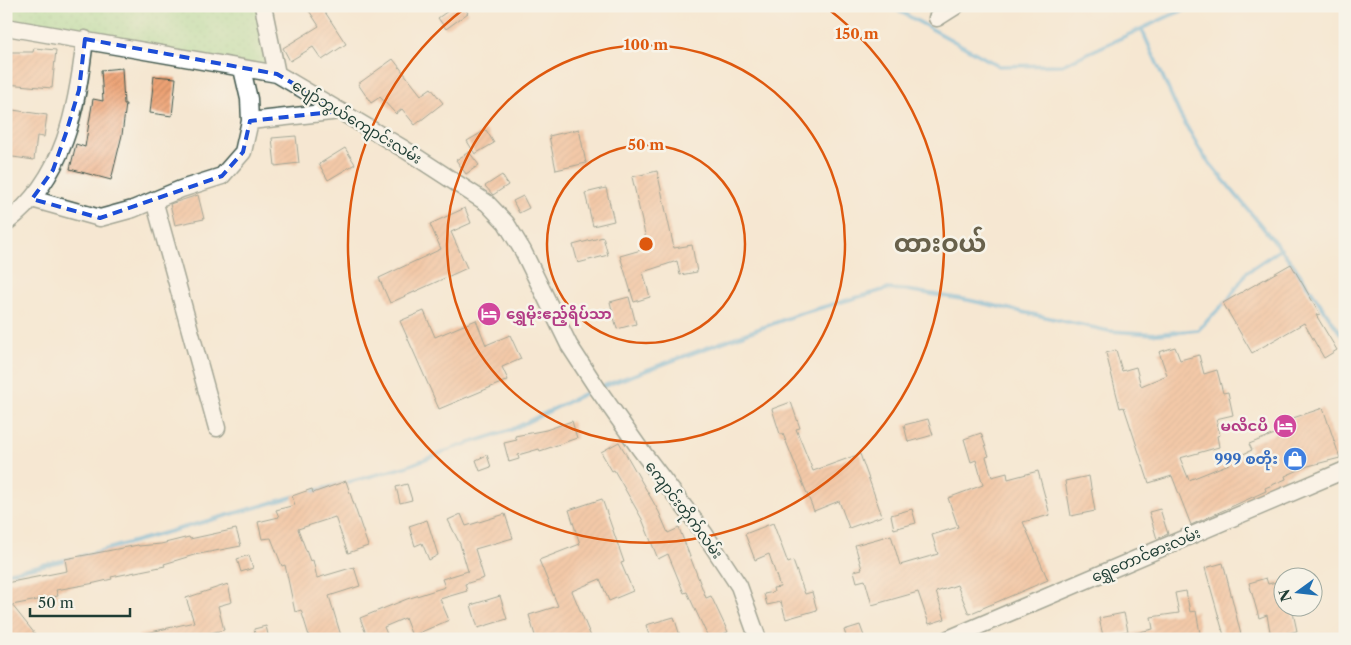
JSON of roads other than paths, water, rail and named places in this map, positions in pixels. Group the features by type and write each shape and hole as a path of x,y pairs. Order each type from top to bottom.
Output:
{"street":[{"path":"263,6 277,74"},
{"path":"937,18 956,6"},
{"name":"ပျော်ဘွယ်ကျောင်းလမ်း","path":"6,27 85,39 277,74 340,111 487,203 506,223 537,277 569,345 597,388"},
{"path":"6,223 32,199 54,170 79,90 85,39"},
{"path":"32,199 100,218 222,176 244,152 250,120 249,99 242,69"},
{"path":"250,120 340,111"},
{"path":"154,200 216,428"},
{"name":"ကျောင်းတိုက်လမ်း","path":"597,388 640,450 704,532 739,586 758,639"},
{"name":"ရွှေတောင်ဓားလမ်း","path":"948,639 1345,470"}],"waterway":[{"path":"890,6 999,66 1062,65 1195,6"},
{"path":"1142,30 1180,115 1203,155 1292,263 1345,340"},
{"path":"601,387 799,314 887,289 906,290 968,300 1109,331 1157,334 1198,330 1228,300 1247,272 1281,249"},
{"path":"308,493 405,467 454,448 511,430 594,389"},
{"path":"79,557 296,496"},
{"path":"6,573 70,559"}],"place":[{"name":"ရွှေမိုးဧည့်ရိပ်သာ","path":"489,314"},
{"name":"မလိငပိ","path":"1285,426"},
{"name":"999 စတိုး","path":"1295,459"}],"district":[{"name":"ထားဝယ်","path":"940,243"}]}
